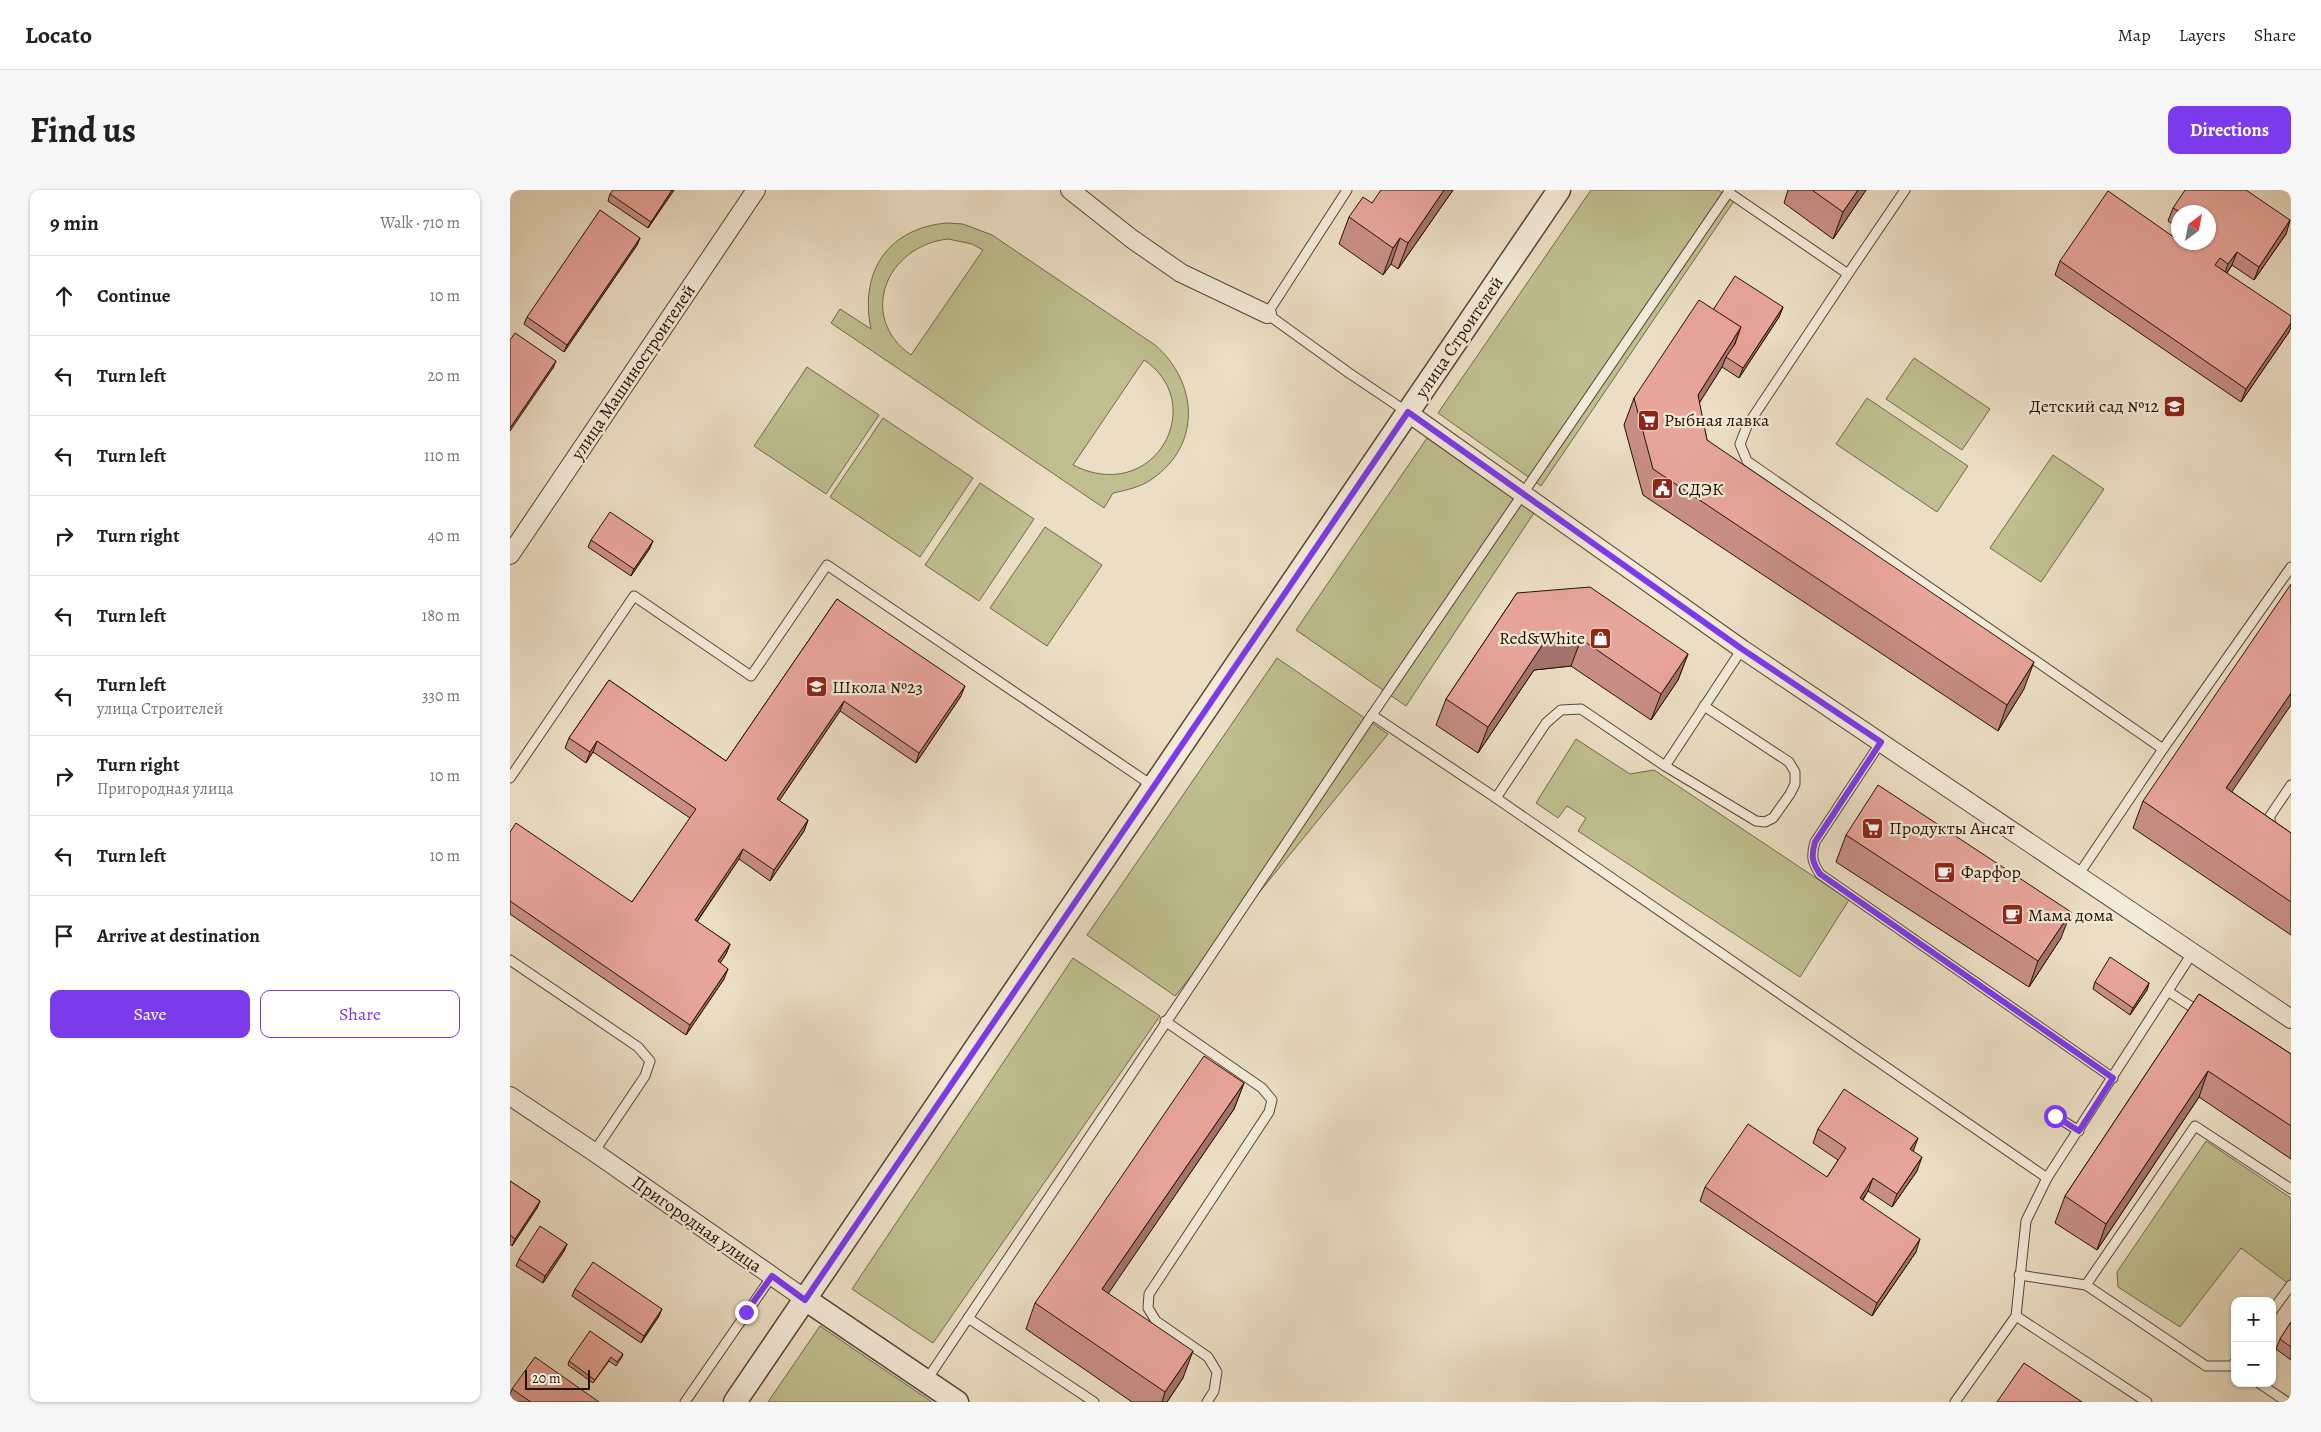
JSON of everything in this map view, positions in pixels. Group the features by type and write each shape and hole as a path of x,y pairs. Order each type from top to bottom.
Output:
{"street":[{"name":"улица Машиностроителей","path":"510,555 756,190"},
{"path":"1070,190 1132,239 1181,273 1267,314"},
{"name":"улица Строителей","path":"735,1402 1558,190"},
{"path":"1408,412 1742,649 2079,874 2291,1019"},
{"name":"Пригородная улица","path":"510,1096 594,1152 805,1300 957,1402"}],"lane":[{"path":"1347,190 1267,314 1349,374 1408,412"},
{"path":"1905,190 1747,426 1740,444 1748,461 2163,749"},
{"path":"926,1381 1372,715 1729,191 1848,274"},
{"path":"510,778 634,596 751,676 826,565 1154,786"},
{"path":"2079,874 2163,749 2291,567"},
{"path":"1665,766 1742,649"},
{"path":"1496,798 1546,723 1561,710 1581,709 1665,766 1756,821 1765,822 1773,818 1795,784 1795,772 1789,762 1704,706"},
{"path":"1372,715 1496,798 2047,1178"},
{"path":"1881,742 1815,842 1812,852 1813,863 1820,874 2113,1078"},
{"path":"2269,841 2270,816 2291,786"},
{"path":"1955,1402 2016,1316 2026,1221 2047,1178 2169,992 2193,952"},
{"path":"510,960 638,1047 650,1061 645,1076 594,1152"},
{"path":"2169,992 2210,1018"},
{"path":"1166,1021 1262,1088 1272,1100 1270,1112 1149,1294 1148,1308 1156,1321 1208,1357 1217,1372 1214,1391 1207,1402"},
{"path":"2055,1116 2079,1131"},
{"path":"2086,1285 2195,1126 2291,1190"},
{"path":"2019,1275 2086,1285 2206,1366 2231,1365"},
{"path":"685,1402 772,1276"},
{"path":"2276,1306 2291,1285"},
{"path":"2016,1316 2147,1402"},
{"path":"968,1318 1094,1402"},
{"path":"2265,1387 2287,1402"}],"green space":[{"path":"1591,190 1718,190 1734,201 1541,486 1438,413"},
{"path":"947,223 963,224 992,235 1155,345 1169,360 1180,377 1186,395 1188,413 1186,431 1180,449 1168,465 1143,484 1113,493 1104,508 831,323 840,309 871,329 868,308 870,289 874,272 882,256 894,244 909,234 926,227","holes":["948,239 972,244 983,250 911,355 895,339 885,322 883,303 886,285 895,269 908,255 926,244","1144,360 1163,379 1172,401 1172,423 1164,444 1148,461 1128,472 1102,474 1073,465"]},
{"path":"1914,358 1990,409 1962,450 1886,399"},
{"path":"807,367 879,415 826,494 754,446"},
{"path":"1867,398 1968,466 1937,512 1836,444"},
{"path":"883,418 973,478 920,557 830,497"},
{"path":"1427,438 1534,513 1406,706 1296,630"},
{"path":"2053,455 2104,489 2041,582 1990,548"},
{"path":"980,483 1034,519 979,601 925,565"},
{"path":"1045,527 1102,565 1047,646 990,608"},
{"path":"1277,658 1388,734 1175,996 1087,935"},
{"path":"1576,739 1630,774 1654,770 1849,900 1800,977 1578,831 1586,818 1567,806 1558,818 1536,803"},
{"path":"1073,958 1160,1016 933,1343 852,1289"},
{"path":"2206,1141 2291,1198 2291,1280 2289,1284 2241,1248 2180,1327 2118,1287 2117,1272"},
{"path":"820,1326 932,1402 768,1402"}],"building":[{"path":"613,190 672,190 651,222 610,194"},
{"path":"1381,190 1444,190 1408,243 1400,238 1393,248 1349,217 1363,197 1372,203"},
{"path":"1812,190 1858,190 1843,212"},
{"path":"2185,190 2246,190 2290,220 2259,267 2237,252 2228,264 2220,258 2215,265 2291,316 2291,323 2246,389 2060,261 2108,191 2171,235 2171,250 2216,250 2216,205 2175,205"},
{"path":"600,210 640,238 567,345 527,317"},
{"path":"1735,276 1783,307 1743,368 1726,357 1735,344 1741,327 1713,310"},
{"path":"1699,300 1741,327 1698,395 1707,440 2034,662 2007,705 1653,469 1634,398"},
{"path":"515,333 556,361 510,428 510,340"},
{"path":"610,512 653,541 634,569 591,540"},
{"path":"2291,584 2291,693 2226,788 2291,833 2291,902 2143,801"},
{"path":"1590,587 1688,654 1661,694 1581,639 1543,644 1488,727 1446,699 1517,593"},
{"path":"837,599 965,686 919,753 844,701 777,799 808,820 774,870 743,849 695,920 730,944 718,961 728,969 690,1025 510,901 510,832 516,823 632,902 696,809 597,741 590,752 569,738 609,680 726,761"},
{"path":"1878,785 2071,912 2038,961 1846,835"},
{"path":"2110,957 2149,983 2133,1008 2095,982"},
{"path":"2199,994 2291,1054 2291,1126 2208,1071 2106,1224 2065,1196"},
{"path":"1204,1056 1244,1083 1102,1289 1193,1351 1165,1392 1035,1303"},
{"path":"1844,1089 1918,1138 1910,1149 1922,1157 1897,1194 1873,1178 1860,1198 1920,1239 1877,1303 1705,1187 1748,1124 1827,1177 1846,1148 1818,1129"},
{"path":"510,1181 540,1201 515,1239 510,1235"},
{"path":"540,1226 567,1244 545,1276 519,1259"},
{"path":"593,1262 662,1309 644,1336 575,1289"},
{"path":"2291,1322 2291,1347 2280,1339"},
{"path":"590,1331 623,1354 617,1362 611,1357 595,1380 569,1361"},
{"path":"535,1357 599,1402 531,1402 512,1389"},
{"path":"2024,1363 2082,1402 1997,1402"}],"place":[{"name":"Детский сад №12","path":"2175,406"},
{"name":"Рыбная лавка","path":"1648,420"},
{"name":"СДЭК","path":"1662,489"},
{"name":"Red&White","path":"1601,638"},
{"name":"Школа №23","path":"816,687"},
{"name":"Продукты Ансат","path":"1873,828"},
{"name":"Фарфор","path":"1945,872"},
{"name":"Мама дома","path":"2012,915"}],"route":[{"path":"746,1312 772,1276 805,1300 1408,412 1742,649 1881,742 1815,842 1812,852 1813,863 1820,874 2113,1078 2079,1131 2055,1116"}]}
